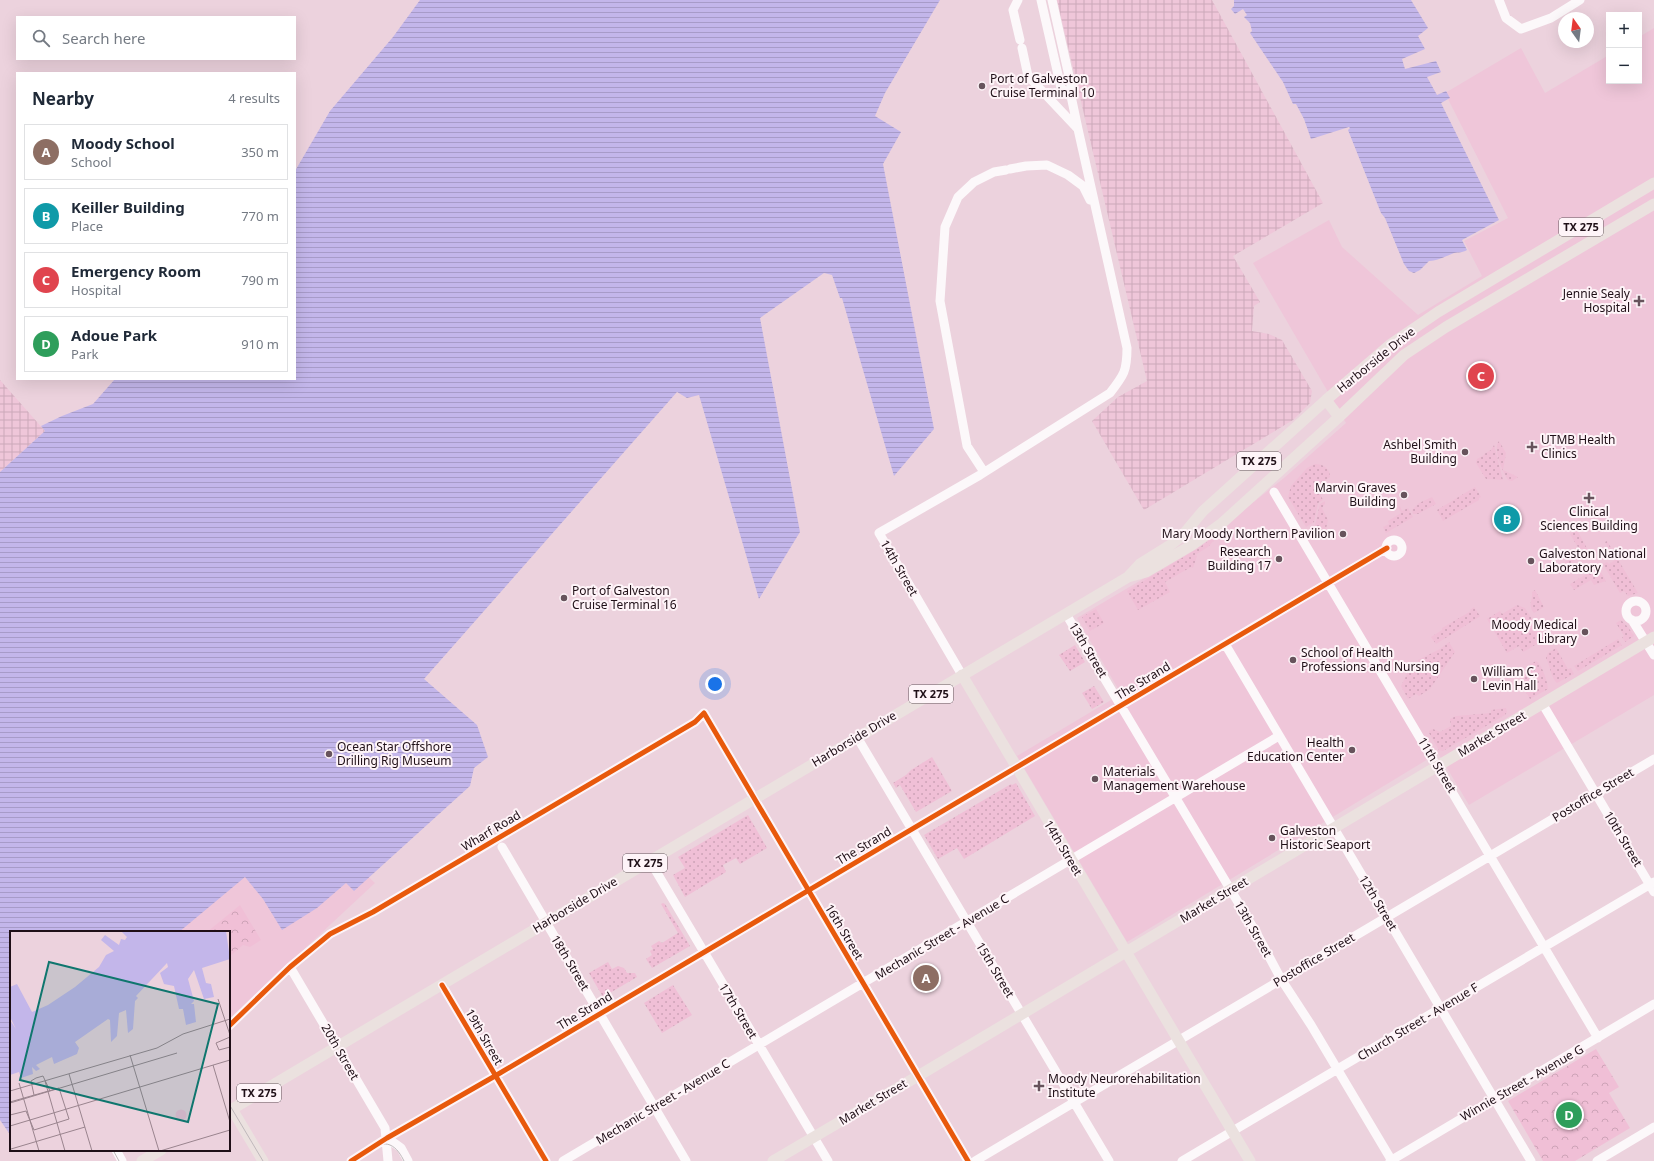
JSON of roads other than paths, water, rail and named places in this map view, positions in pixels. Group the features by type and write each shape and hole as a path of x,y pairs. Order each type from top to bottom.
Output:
{"main road":[{"name":"Harborside Drive","path":"1128,577 1140,564 1182,536 1203,511 1326,400 1392,344 1438,312 1654,182"},
{"name":"Harborside Drive","path":"230,1108 442,985 754,798 1128,577 1146,572 1192,545 1221,524 1404,356 1446,327 1654,204"},
{"path":"1594,219 1603,235"},
{"path":"1482,286 1492,301"},
{"path":"1392,344 1404,356"},
{"path":"1326,400 1339,417"},
{"name":"Market Street","path":"773,1161 1126,953 1542,703 1650,640"},
{"name":"14th Street","path":"962,675 1070,860 1250,1161"},
{"path":"230,1108 263,1161"},
{"path":"142,1161 159,1151"}],"street":[{"path":"1018,0 1013,10 1028,76 1078,129"},
{"path":"1041,0 1061,88 1071,96"},
{"path":"1052,0 1071,84 1071,96 1078,129 1127,348 1127,365 1121,380 1110,393 984,472 967,446 940,301 945,227 958,197 974,182 994,172 1026,166 1046,165 1068,174 1083,186 1096,211"},
{"path":"1499,0 1506,18 1521,29 1551,18 1580,0"},
{"name":"14th Street","path":"962,675 879,534 984,472"},
{"name":"11th Street","path":"1274,492 1598,1038"},
{"name":"The Strand","path":"351,1161 387,1138 704,953 1387,548"},
{"path":"1632,620 1635,621 1641,618 1645,613 1646,607 1641,602 1635,601 1629,604 1626,610 1627,616 1650,640"},
{"name":"13th Street","path":"1066,614 1257,934 1281,979 1311,1025 1391,1161"},
{"path":"1641,618 1641,623 1650,640 1654,655"},
{"name":"12th Street","path":"1225,644 1531,1161"},
{"name":"10th Street","path":"1542,703 1653,886"},
{"name":"16th Street","path":"704,713 968,1161"},
{"name":"Wharf Road","path":"230,1025 290,967 330,934 373,912 695,722 704,713"},
{"name":"Mechanic Street - Avenue C","path":"563,1161 1279,736"},
{"name":"15th Street","path":"857,737 1108,1161"},
{"name":"Postoffice Street","path":"975,1161 1654,759"},
{"name":"18th Street","path":"502,847 686,1161"},
{"name":"17th Street","path":"650,861 828,1161"},
{"name":"Church Street - Avenue F","path":"1182,1161 1544,947 1653,886"},
{"name":"20th Street","path":"290,967 385,1128 388,1161"},
{"name":"19th Street","path":"442,985 546,1161"},
{"name":"Winnie Street - Avenue G","path":"1391,1161 1654,1004"},
{"path":"1597,1161 1654,1129"},
{"name":"20th Street","path":"387,1138 401,1148 408,1161"},
{"path":"117,1151 122,1161"}],"tram line":[{"path":"230,1106 263,1161"},
{"path":"347,1161 374,1146 385,1144 395,1148 404,1161"},
{"path":"114,1151 119,1161"}],"place":[{"name":"Port of Galveston Cruise Terminal 10","path":"982,86"},
{"name":"Jennie Sealy Hospital","path":"1639,301"},
{"name":"Emergency Room","path":"1481,376"},
{"name":"UTMB Health Clinics","path":"1532,447"},
{"name":"Ashbel Smith Building","path":"1465,452"},
{"name":"Marvin Graves Building","path":"1404,495"},
{"name":"Clinical Sciences Building","path":"1589,498"},
{"name":"Keiller Building","path":"1507,519"},
{"name":"Mary Moody Northern Pavilion","path":"1343,534"},
{"name":"Research Building 17","path":"1279,559"},
{"name":"Galveston National Laboratory","path":"1531,561"},
{"name":"Port of Galveston Cruise Terminal 16","path":"564,598"},
{"name":"Moody Medical Library","path":"1585,632"},
{"name":"School of Health Professions and Nursing","path":"1293,660"},
{"name":"William C. Levin Hall","path":"1474,679"},
{"name":"Health Education Center","path":"1352,750"},
{"name":"Ocean Star Offshore Drilling Rig Museum","path":"329,754"},
{"name":"Materials Management Warehouse","path":"1095,779"},
{"name":"Galveston Historic Seaport","path":"1272,838"},
{"name":"Moody School","path":"926,978"},
{"name":"Moody Neurorehabilitation Institute","path":"1039,1086"},
{"name":"Adoue Park","path":"1569,1115"}]}
